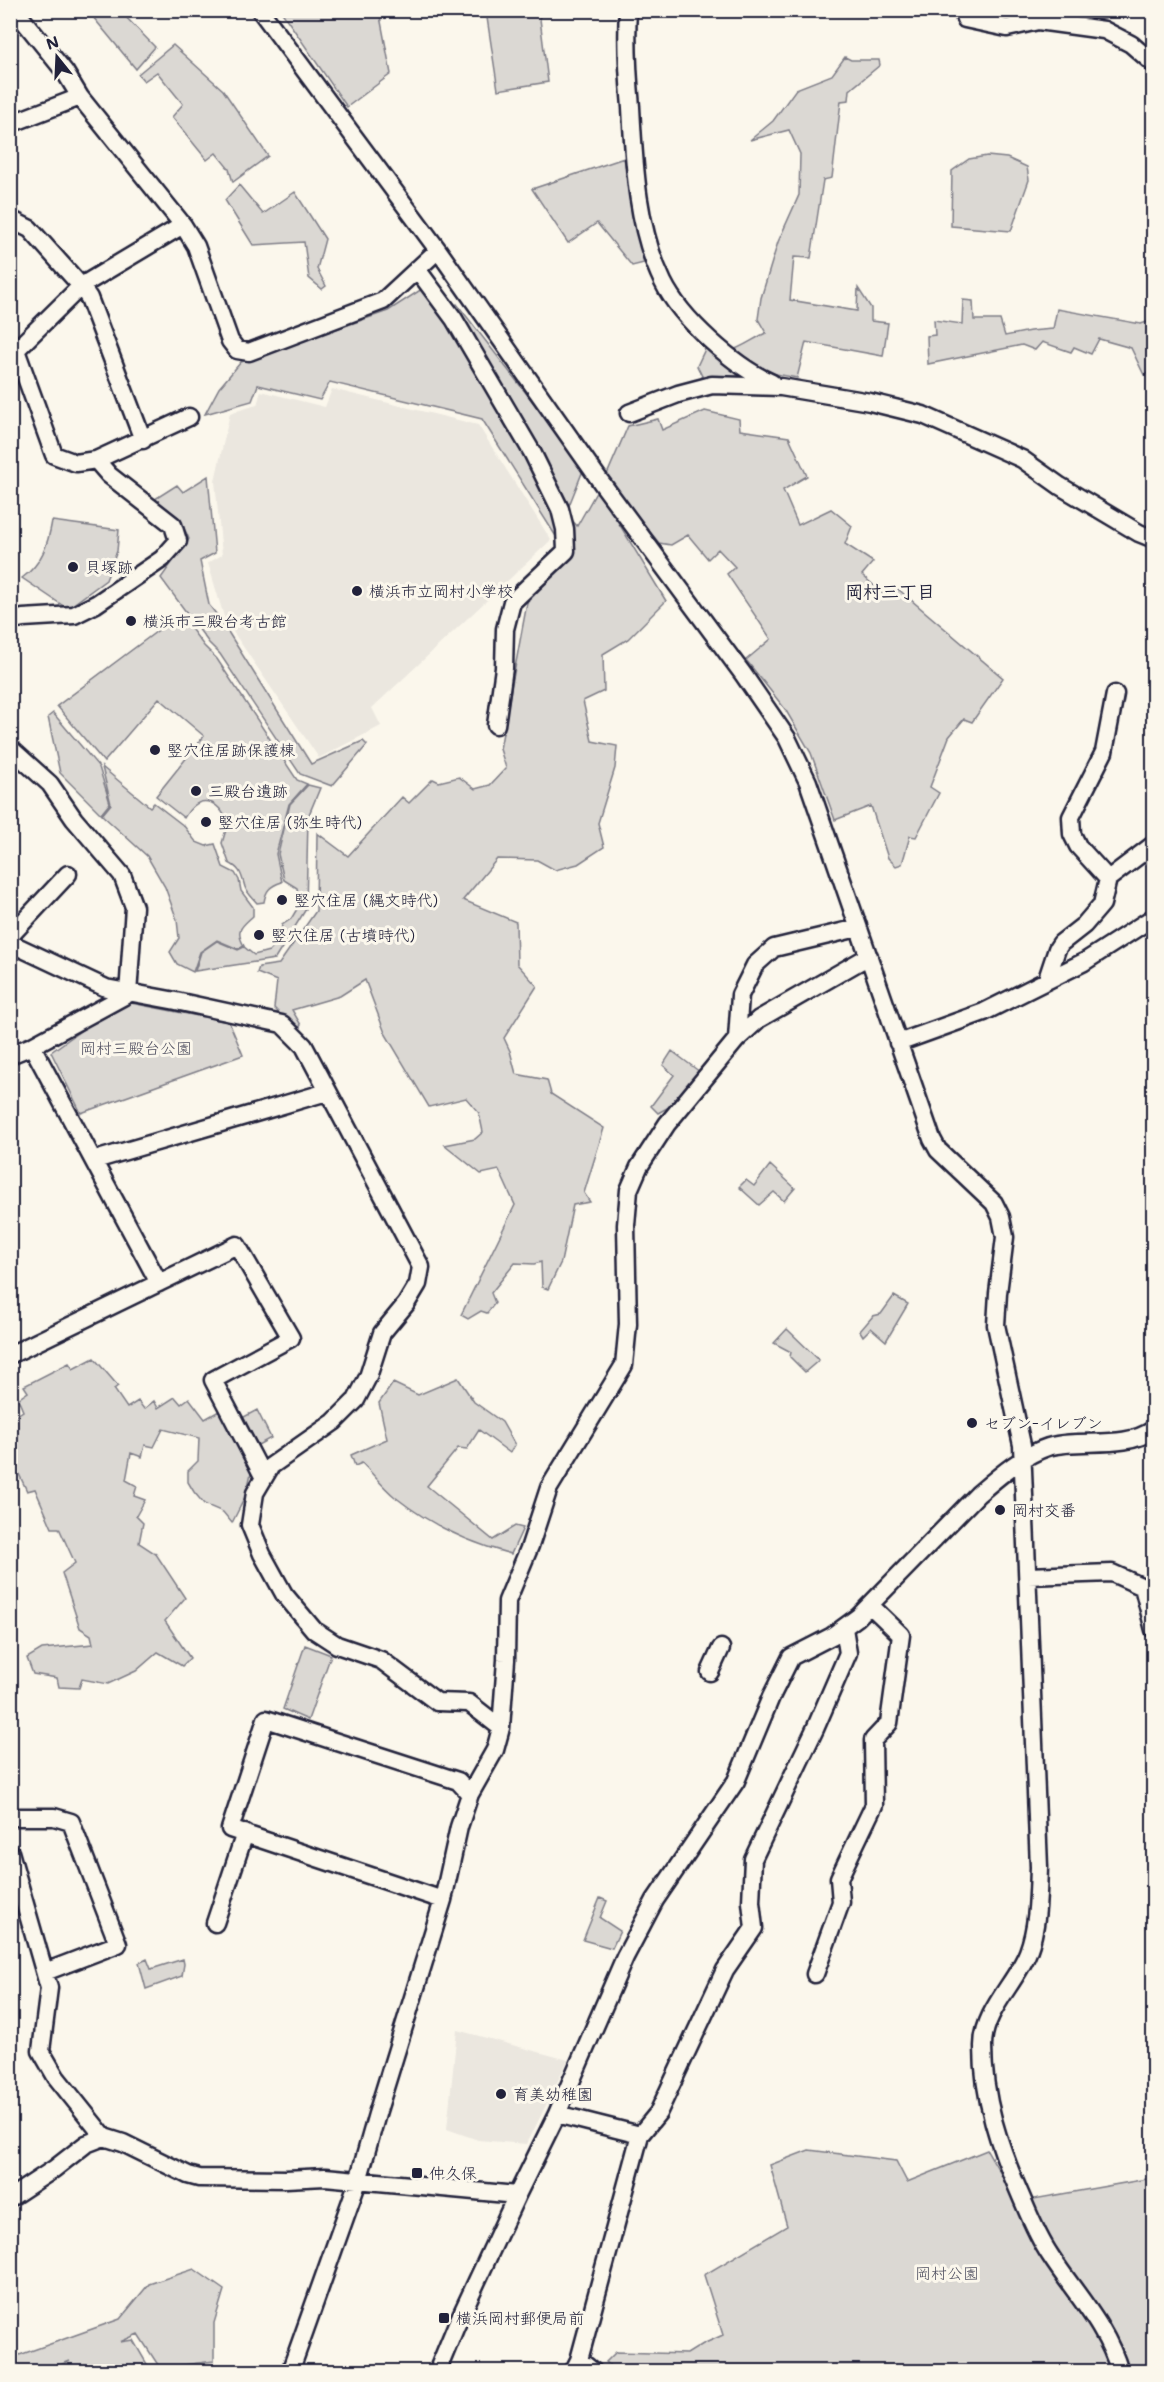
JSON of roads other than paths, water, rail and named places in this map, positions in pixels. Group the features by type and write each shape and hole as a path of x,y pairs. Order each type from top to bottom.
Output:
{"street":[{"path":"15,10 64,72 80,98 183,225 196,246 230,340 237,350 249,352 383,301 438,250"},
{"path":"260,10 438,250 601,482 743,674 787,738 808,782 898,1043 938,1150 994,1203 1001,1217 1005,1237 996,1325 1022,1445 1039,1867 1038,1909 1029,1952 990,2018 983,2042 985,2086 991,2118 1004,2157 1035,2230 1050,2256 1095,2317 1120,2372"},
{"path":"628,10 628,66 639,197 649,244 663,282 680,310 734,360 755,375 782,387"},
{"path":"965,19 1007,28 1038,21 1104,30 1131,44 1154,64"},
{"path":"10,124 80,98"},
{"path":"10,219 30,229 89,298 143,440"},
{"path":"183,225 81,286 16,350 54,455 76,463 96,460 189,417"},
{"path":"417,269 454,319 514,419 560,509 565,529 566,551 512,602 505,630 504,668 496,725"},
{"path":"629,413 678,394 712,385 782,387 870,402 923,415 1022,459 1060,486 1139,533 1154,539"},
{"path":"10,621 74,615 96,604 162,559 178,541 173,525 109,475 96,460"},
{"path":"1108,879 1078,846 1072,834 1071,818 1104,752 1115,694"},
{"path":"10,748 50,784 74,819 122,875 134,907 128,993"},
{"path":"1047,979 1061,943 1084,925 1102,904 1108,879 1154,844"},
{"path":"10,936 68,874"},
{"path":"898,1043 984,1012 1084,962 1154,917"},
{"path":"737,1039 740,994 755,965 774,948 858,928"},
{"path":"10,943 106,988 282,1024 304,1046 421,1267 418,1284 406,1304 382,1333 368,1377 356,1400 334,1422 271,1466 255,1493 250,1525 284,1594 314,1630 337,1645 381,1660 437,1702 469,1703 501,1728"},
{"path":"290,2372 358,2181 376,2114 443,1900 459,1827 470,1794 495,1750 501,1728 507,1601 530,1546 549,1488 624,1365 628,1324 626,1225 629,1190 639,1167 666,1124 737,1039 759,1019 869,956"},
{"path":"10,1054 32,1046 128,993"},
{"path":"32,1046 159,1283"},
{"path":"95,1160 327,1092"},
{"path":"10,1355 237,1245 291,1338 213,1380 263,1476"},
{"path":"437,2372 456,2326 557,2114 625,1957 655,1900 736,1781 771,1697 791,1657 844,1628 870,1605 978,1494 997,1477 1023,1461 1050,1446 1116,1442 1150,1431 1154,1450"},
{"path":"1028,1576 1112,1574 1143,1587 1154,1630"},
{"path":"815,1974 841,1902 839,1878 874,1805 873,1740 888,1723 901,1635 870,1605"},
{"path":"594,2372 576,2366 640,2135 658,2113 725,1970 754,1928 751,1902 753,1859 815,1729 848,1653 844,1628"},
{"path":"710,1672 721,1648"},
{"path":"443,1900 230,1829 266,1719 458,1781 470,1794"},
{"path":"10,1817 54,1817 71,1822 118,1944 45,1972"},
{"path":"215,1923 245,1833"},
{"path":"10,1852 49,1988 41,2050 56,2077 104,2137 123,2143 178,2171 199,2178 324,2177 517,2195"},
{"path":"557,2114 640,2135"},
{"path":"10,2198 54,2169 86,2144 104,2137"}],"place":[{"name":"貝塚跡","path":"73,567"},
{"name":"横浜市立岡村小学校","path":"357,591"},
{"name":"横浜市三殿台考古館","path":"131,621"},
{"name":"竪穴住居跡保護棟","path":"155,750"},
{"name":"三殿台遺跡","path":"196,791"},
{"name":"竪穴住居 (弥生時代)","path":"206,822"},
{"name":"竪穴住居 (縄文時代)","path":"282,900"},
{"name":"竪穴住居 (古墳時代)","path":"259,935"},
{"name":"セブン-イレブン","path":"972,1423"},
{"name":"岡村交番","path":"1000,1510"},
{"name":"育美幼稚園","path":"501,2094"},
{"name":"仲久保","path":"417,2173"},
{"name":"横浜岡村郵便局前","path":"444,2318"}],"district":[{"name":"岡村三丁目","path":"890,592"}],"park label":[{"name":"岡村三殿台公園","path":"136,1048"},
{"name":"岡村公園","path":"947,2273"}]}
